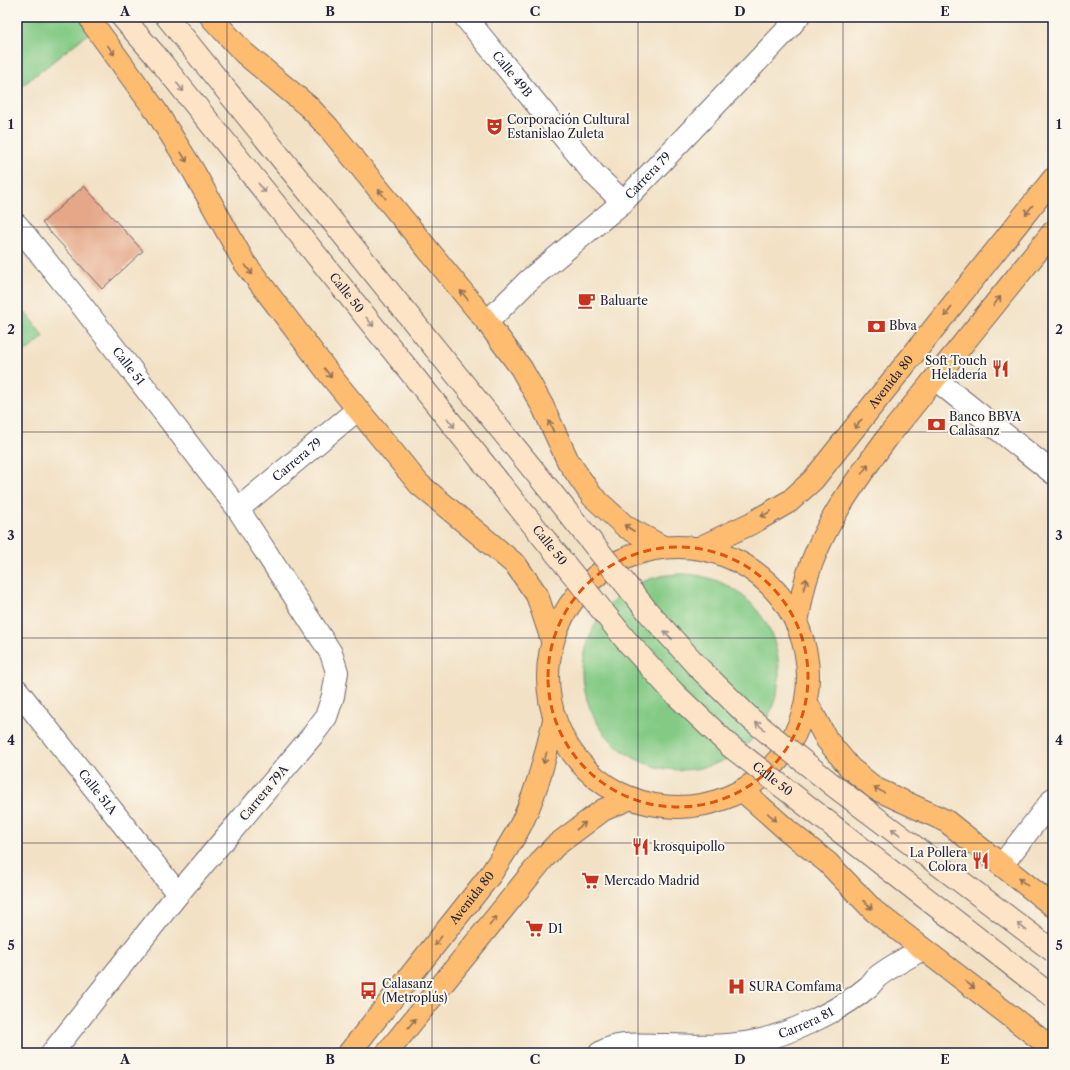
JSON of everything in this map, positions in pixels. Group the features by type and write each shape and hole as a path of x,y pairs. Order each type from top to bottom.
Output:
{"main road":[{"path":"90,17 93,24 156,111 194,172 244,262 357,410 418,484 516,565 537,595 552,640"},
{"name":"Calle 50","path":"122,17 156,56 625,639 674,693 730,746 1053,997"},
{"path":"212,17 244,53 309,107 328,127 487,322 521,368 543,407 568,461 592,496 626,527 663,547"},
{"path":"174,25 644,607 698,667 752,720 829,781 1053,951"},
{"name":"Avenida 80","path":"699,548 758,519 790,501 813,480 1053,179"},
{"path":"797,622 806,579 818,547 832,520 862,472 1053,232"},
{"path":"680,546 699,548 730,557 757,572 780,595 797,622 806,648 809,676 806,703 794,738 772,768 743,790 716,802 688,807 659,806 631,798 598,780 572,753 554,720 548,694 547,666 552,640 561,616 575,595 593,576 620,559 638,552 663,547 680,546"},
{"path":"806,703 827,740 850,768 876,789 946,821 1053,906"},
{"name":"Avenida 80","path":"349,1053 491,874 508,847 523,820 534,793 554,720"},
{"path":"743,790 787,830 828,863 874,911 1053,1049"},
{"path":"387,1053 556,846 603,810 631,798"}],"street":[{"name":"Calle 49B","path":"465,17 594,174 623,202"},
{"name":"Carrera 79","path":"487,322 528,281 623,202 798,17"},
{"name":"Calle 51","path":"17,225 83,307 238,509"},
{"path":"935,379 1053,472"},
{"name":"Carrera 79","path":"238,509 357,410"},
{"name":"Carrera 79A","path":"52,1053 178,894 312,736 326,717 333,696 337,672 331,653 238,509"},
{"name":"Calle 51A","path":"17,690 178,894"},
{"path":"1002,865 1053,799"},
{"name":"Carrera 81","path":"600,1053 606,1049 616,1046 631,1045 701,1045 732,1048 787,1032 844,1005 868,987 876,978 922,949"}],"highlighted area":[{"path":"663,547 699,548 729,557 757,573 780,595 797,622 806,648 809,676 807,703 794,738 772,768 743,791 716,802 688,807 659,806 631,798 598,780 572,753 554,720 548,694 547,666 552,640 575,595 593,576 614,562"}],"green space":[{"path":"22,17 109,17 17,90 17,21"},
{"path":"26,313 44,337 17,358 17,319"},
{"path":"671,574 691,574 719,581 736,590 751,602 763,617 772,634 779,662 779,682 772,710 763,727 751,742 736,754 719,763 691,770 671,770 643,763 626,754 611,742 599,727 590,710 583,682 583,662 590,634 599,617 611,602 626,590 643,581"}],"building":[{"path":"84,186 143,251 102,289 42,223"}],"place":[{"name":"Corporación Cultural Estanislao Zuleta","path":"494,127"},
{"name":"Baluarte","path":"587,301"},
{"name":"Bbva","path":"876,326"},
{"name":"Soft Touch Heladería","path":"1000,368"},
{"name":"Banco BBVA Calasanz","path":"936,424"},
{"name":"krosquipollo","path":"640,847"},
{"name":"La Pollera Colora","path":"980,860"},
{"name":"Mercado Madrid","path":"591,881"},
{"name":"D1","path":"535,929"},
{"name":"SURA Comfama","path":"736,987"},
{"name":"Calasanz (Metroplús)","path":"369,991"}]}
